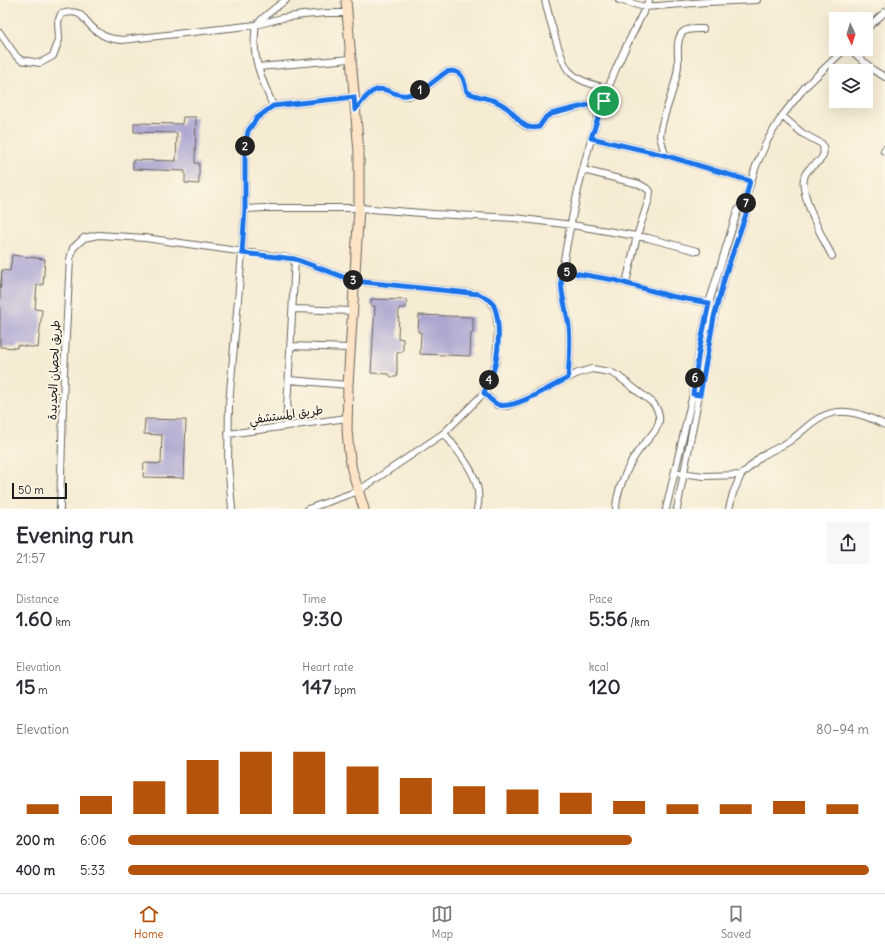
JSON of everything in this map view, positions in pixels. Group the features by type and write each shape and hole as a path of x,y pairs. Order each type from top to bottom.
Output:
{"main road":[{"path":"346,0 359,152 359,208 347,418 349,452 358,491 364,509"}],"street":[{"path":"273,106 258,67 254,52 256,25 286,0"},
{"path":"545,0 561,54 569,71 588,83 608,89"},
{"path":"619,0 646,7 706,2 758,0"},
{"path":"568,378 569,328 561,281 575,205 591,138 608,89 649,0"},
{"path":"0,33 16,56 21,60 40,63 53,56 59,40 58,22 61,14 70,11 82,15 96,32 108,38 122,40 256,25 282,18 303,15 347,13"},
{"path":"873,23 885,12"},
{"path":"664,155 660,129 677,72 680,35 688,29 703,29"},
{"path":"676,509 718,304 725,276 746,214 746,197 750,181 767,141 782,116 806,87 838,56"},
{"path":"858,56 873,70 885,77"},
{"path":"258,67 350,59"},
{"path":"355,110 369,94 380,88 408,96 417,92 446,72 452,71 462,75 467,92 499,102 520,122 534,128 539,127 546,117 551,114 604,101"},
{"path":"232,509 228,463 228,434 231,374 245,209 245,146 248,131 257,118 273,106 354,97"},
{"path":"782,116 802,134 822,144 825,151 824,157 809,169 804,177 803,186 813,216 832,256"},
{"path":"591,138 664,155 750,181"},
{"path":"583,170 639,184 650,191 649,199 637,236 626,283"},
{"path":"666,509 693,394 699,351 709,303 737,212 746,197"},
{"path":"245,209 359,208 515,218 572,225 637,236 697,251"},
{"name":"طريق لحصان الجديدة","path":"60,509 64,372 70,260 72,248 84,238 98,235 146,238 242,253"},
{"path":"242,253 295,259 354,281 479,294 490,300 496,311 498,349 496,362 484,393 444,432 358,491 308,509"},
{"path":"286,426 295,259"},
{"path":"562,271 614,280 670,296 709,303"},
{"path":"293,309 352,311"},
{"path":"291,346 350,348"},
{"path":"484,393 497,405 507,406 522,401 578,373 592,369 610,372 626,381 653,403 657,408 660,417 658,426 654,434 637,453 629,467 622,482 616,509"},
{"path":"289,380 348,385"},
{"path":"693,394 700,395"},
{"path":"729,509 733,493 742,475 760,458 789,441 814,422 825,416 845,412 860,414 885,425"},
{"name":"طريق المستشفي","path":"228,434 347,418"},
{"path":"444,432 468,466 476,481 479,502 477,509"},
{"path":"674,472 715,477 742,475"}],"building":[{"path":"183,117 196,117 195,163 199,163 199,184 185,183 185,171 133,169 133,160 176,161 177,133 134,132 134,123 182,124"},
{"path":"12,255 45,259 43,285 37,285 35,309 42,310 38,348 17,345 17,348 0,347 0,292 2,270 10,271"},
{"path":"371,299 407,300 406,308 399,308 398,338 403,339 403,351 397,353 397,377 391,377 389,374 371,373 375,306 371,306"},
{"path":"419,315 473,317 473,333 471,333 470,356 420,354 421,332 418,332"},
{"path":"145,419 186,420 184,478 143,477 144,463 161,464 162,435 144,434"}],"route":[{"path":"452,71 462,75 467,92 499,102 520,122 534,128 539,127 546,117 551,114 604,101 591,138 664,155 750,181 746,197 746,214 725,276 714,317 700,395 693,394 699,351 709,303 670,296 614,280 562,271 562,291 569,328 570,359 568,378 515,404 507,406 497,405 484,393 496,362 498,349 496,311 490,300 479,294 354,281 295,259 242,253 245,209 245,146 248,131 257,118 273,106 354,97 355,110 369,94 380,88 408,96 417,92 446,72 452,71"}]}
